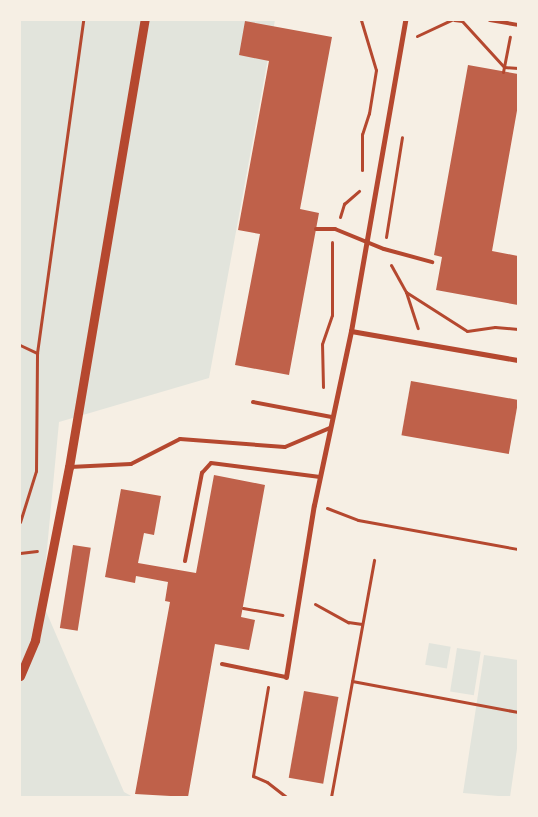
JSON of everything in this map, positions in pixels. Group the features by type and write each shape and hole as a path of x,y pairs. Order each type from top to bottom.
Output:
{"street":[{"path":"20,676 35,640 69,467 145,20"},
{"path":"286,677 320,477 350,331 405,20"},
{"path":"350,331 518,360"}],"lane":[{"path":"490,20 518,25"},
{"path":"316,230 335,229 367,239 384,249 432,262"},
{"path":"253,402 332,417"},
{"path":"69,467 131,464 180,439 285,447 330,428"},
{"path":"185,561 202,473 211,463 320,477"},
{"path":"222,664 286,677"}],"path":[{"path":"20,522 36,471 37,353 83,20"},
{"path":"361,20 376,70 370,113 362,134 361,175"},
{"path":"418,36 452,20 462,21 504,67 518,68"},
{"path":"503,72 513,24"},
{"path":"339,220 344,204 359,192 360,184"},
{"path":"323,414 322,344 332,315 332,237"},
{"path":"388,259 406,292 418,326"},
{"path":"406,292 467,331 495,327 518,329"},
{"path":"20,345 37,353"},
{"path":"321,507 358,520 518,550"},
{"path":"331,797 374,560"},
{"path":"315,604 348,622 363,624"},
{"path":"243,608 285,615"},
{"path":"270,681 253,776 267,782 286,797"},
{"path":"352,681 518,712"}],"shaded area":[{"path":"20,20 275,20 209,378 59,422 42,602 124,792 133,797 20,797"},
{"path":"429,643 451,647 447,668 425,665"},
{"path":"457,648 481,652 474,695 450,691"},
{"path":"484,655 518,660 518,742 510,797 463,793"}],"building":[{"path":"245,21 332,37 300,209 319,213 289,375 235,365 260,234 238,230 269,61 239,55"},
{"path":"468,65 518,74 518,105 492,251 518,256 518,305 436,290 442,257 434,255"},
{"path":"411,381 518,400 509,454 401,435"},
{"path":"214,475 265,485 241,617 255,620 249,650 215,644 188,797 135,794 170,602 165,601 168,582 136,576 135,583 105,577 121,489 161,496 154,535 144,533 138,563 196,573"},
{"path":"73,545 91,548 78,631 60,628"},
{"path":"304,691 338,697 323,784 289,778"}]}
